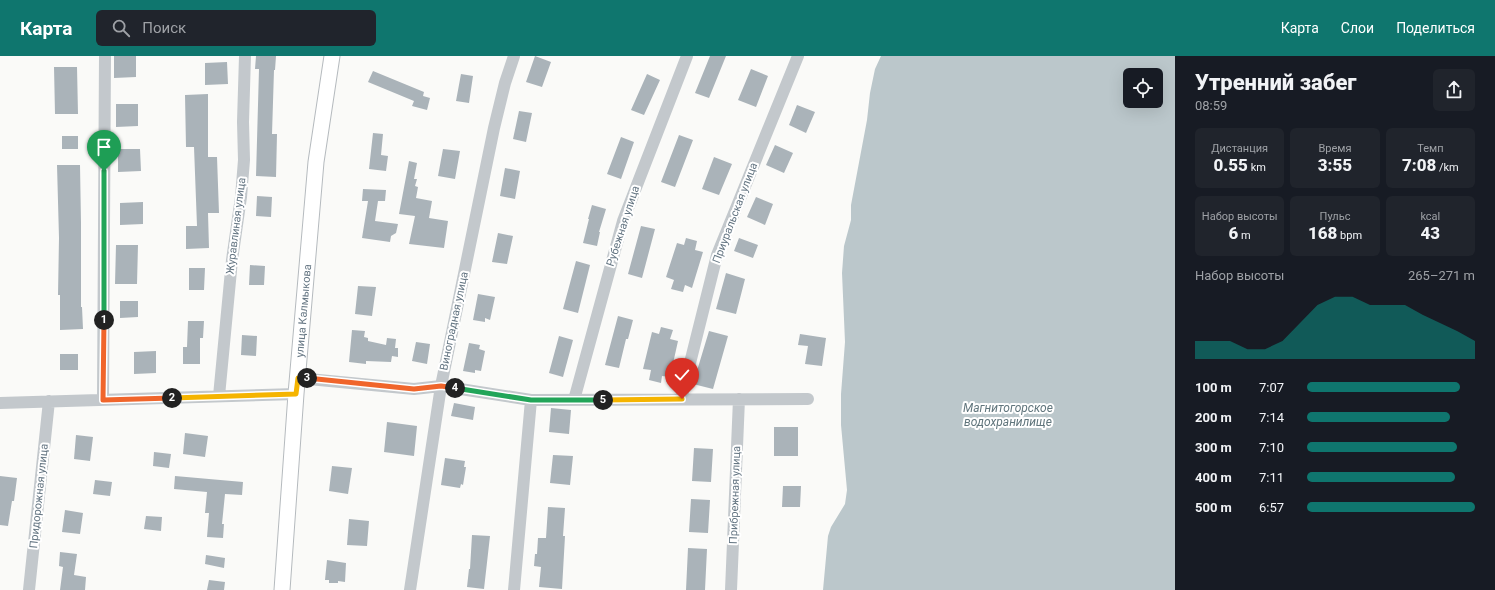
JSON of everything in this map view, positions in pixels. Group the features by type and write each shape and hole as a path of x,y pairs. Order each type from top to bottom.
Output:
{"main road":[{"name":"улица Калмыкова","path":"282,590 296,394 316,162 332,56"}],"street":[{"path":"103,400 105,56"},
{"name":"Журавлиная улица","path":"219,396 232,260 241,197 244,160 242,122 245,56"},
{"name":"Виноградная улица","path":"410,590 441,386 494,128 504,83 514,56"},
{"name":"Рубежная улица","path":"574,400 623,221 687,56"},
{"name":"Приуральская улица","path":"682,399 717,255 798,56"},
{"path":"298,378 414,389 441,386 531,400 808,399"},
{"path":"0,403 296,394"},
{"name":"Прибрежная улица","path":"731,590 739,399"},
{"path":"514,590 531,400"},
{"name":"Придорожная улица","path":"29,590 50,401"}],"water":[{"name":"Магнитогорское водохранилище","path":"881,56 1175,56 1175,590 823,590 828,536 831,527 845,504 847,490 841,425 841,394 845,342 842,273 844,246 851,220 851,205 867,120 870,93 875,69"}],"building":[{"path":"114,56 136,56 136,77 114,78"},
{"path":"256,56 276,56 274,70 272,134 277,134 276,177 256,176 259,69 255,69"},
{"path":"535,56 551,62 542,87 526,82"},
{"path":"710,56 726,56 709,98 695,93"},
{"path":"227,62 228,84 205,85 205,63"},
{"path":"54,67 77,67 78,114 55,114"},
{"path":"751,69 768,76 756,107 738,100"},
{"path":"373,71 424,92 423,96 430,98 427,110 412,106 414,101 368,82"},
{"path":"461,74 473,76 469,103 456,101"},
{"path":"647,74 660,80 644,115 631,110"},
{"path":"208,94 208,157 217,157 219,213 208,213 209,248 186,249 186,226 197,226 194,147 186,147 185,95"},
{"path":"116,104 138,104 138,126 116,127"},
{"path":"797,105 815,112 806,133 789,125"},
{"path":"519,111 532,113 526,142 513,139"},
{"path":"373,133 383,134 381,155 388,156 386,171 369,169"},
{"path":"679,135 693,140 675,187 661,182"},
{"path":"62,136 78,136 78,149 62,149"},
{"path":"621,137 634,142 621,179 607,174"},
{"path":"775,145 793,153 784,173 766,165"},
{"path":"118,149 140,149 141,171 118,172"},
{"path":"443,149 460,151 455,179 438,176"},
{"path":"714,157 732,164 719,195 702,189"},
{"path":"409,161 417,163 414,179 417,179 415,186 418,187 416,198 432,201 429,218 448,221 444,248 409,244 415,216 399,214"},
{"path":"57,165 80,165 81,307 83,329 60,330 60,295 58,295 59,238"},
{"path":"505,168 520,171 515,199 500,196"},
{"path":"363,189 386,190 385,201 378,201 375,221 398,224 396,233 391,236 390,242 362,238 368,201 362,201"},
{"path":"257,196 272,197 271,217 256,216"},
{"path":"756,197 773,204 765,225 747,217"},
{"path":"143,202 143,224 120,225 120,203"},
{"path":"592,205 606,209 599,232 597,246 583,243"},
{"path":"641,226 655,229 642,278 628,274"},
{"path":"498,233 513,236 507,264 492,262"},
{"path":"686,238 697,241 695,250 703,252 692,288 685,285 683,292 671,289 674,280 666,277 677,243 684,245"},
{"path":"739,238 758,245 753,258 734,251"},
{"path":"116,245 138,245 137,284 115,284"},
{"path":"576,261 590,265 578,313 563,309"},
{"path":"250,265 265,266 264,285 249,285"},
{"path":"189,268 205,268 204,290 189,290"},
{"path":"726,273 745,279 736,314 716,309"},
{"path":"358,286 376,287 372,316 355,314"},
{"path":"478,294 495,297 490,320 485,318 485,322 473,320"},
{"path":"120,301 138,301 138,317 120,318"},
{"path":"618,316 633,320 628,339 626,339 619,368 605,365"},
{"path":"188,321 204,321 203,338 200,338 200,364 183,364 183,347 187,347"},
{"path":"661,327 673,330 670,339 678,341 670,377 662,376 661,383 649,380 651,370 643,369 652,332 659,334"},
{"path":"352,330 365,331 364,337 368,338 368,341 386,345 387,338 396,339 395,348 398,348 398,357 392,356 391,362 366,361 366,364 349,362"},
{"path":"709,331 728,336 713,389 693,384"},
{"path":"800,334 826,338 822,366 805,364 808,346 798,345"},
{"path":"242,335 257,336 256,356 241,355"},
{"path":"559,336 573,340 563,377 549,373"},
{"path":"416,342 430,344 427,364 412,361"},
{"path":"469,343 480,345 479,349 485,351 481,371 475,370 475,373 463,371"},
{"path":"156,351 156,373 134,374 134,352"},
{"path":"60,354 78,354 78,370 60,370"},
{"path":"454,403 475,407 473,420 451,416"},
{"path":"551,408 571,410 569,434 549,432"},
{"path":"387,422 417,426 414,456 384,452"},
{"path":"774,427 798,427 798,456 774,456"},
{"path":"185,433 208,436 205,457 183,454"},
{"path":"76,435 93,437 90,461 74,459"},
{"path":"694,448 713,449 711,482 692,481"},
{"path":"154,452 171,454 169,468 153,466"},
{"path":"553,455 573,456 570,485 550,483"},
{"path":"445,458 465,461 464,467 466,467 463,485 461,484 460,488 441,485"},
{"path":"332,466 352,468 348,494 329,491"},
{"path":"0,476 17,478 14,501 12,501 8,526 0,525"},
{"path":"175,476 243,482 242,495 225,494 222,524 224,524 223,538 207,537 209,513 205,513 207,492 174,489"},
{"path":"95,480 112,482 110,496 93,494"},
{"path":"783,486 801,486 800,507 782,507"},
{"path":"691,499 710,500 708,533 689,532"},
{"path":"548,507 565,508 562,589 539,587 541,567 534,566 535,554 537,554 538,538 546,538"},
{"path":"65,510 83,513 80,534 62,532"},
{"path":"146,516 162,517 161,531 144,529"},
{"path":"349,519 369,521 367,546 347,545"},
{"path":"472,535 490,536 484,589 467,587 470,569"},
{"path":"688,548 707,549 705,590 686,590"},
{"path":"60,552 77,554 74,575 86,577 85,590 60,590 63,567 59,566"},
{"path":"206,555 225,558 224,568 205,564"},
{"path":"327,560 346,563 345,582 338,581 338,583 329,583 329,580 325,580"},
{"path":"209,580 225,582 224,590 207,590"}],"route":[{"path":"104,171 103,400 296,394 298,378 414,389 441,386 531,400 682,399"}]}
